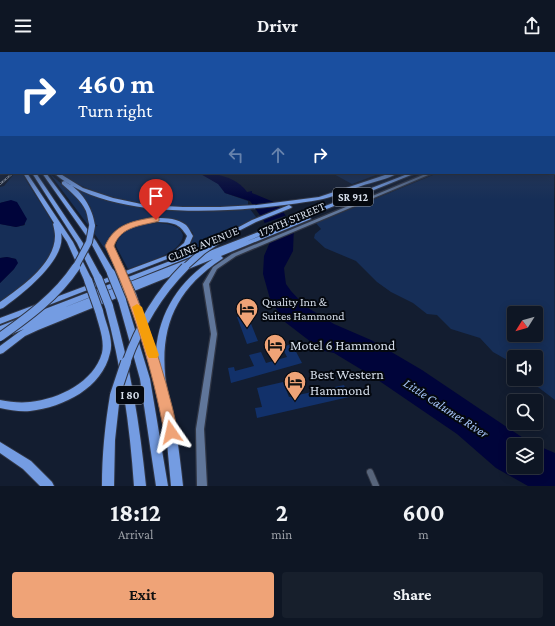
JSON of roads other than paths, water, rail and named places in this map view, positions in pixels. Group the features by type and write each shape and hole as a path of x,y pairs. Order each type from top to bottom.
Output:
{"highway":[{"path":"0,404 10,407 41,406 69,394 89,380 102,363 107,348 99,312 79,257 26,174"},
{"name":"I 80","path":"35,174 80,243 98,278 109,306 126,368 134,419 140,486"},
{"name":"I 80","path":"45,174 93,241 111,273 122,300 145,379 162,486"},
{"path":"0,336 32,314 62,285 84,255 92,226 91,215 86,204 55,174"},
{"path":"56,174 69,183 90,192 130,203 183,209 287,206 320,198 393,174"},
{"name":"CLINE AVENUE","path":"0,336 264,235 402,174"},
{"path":"163,393 160,349 166,319 181,292 203,269 221,257 255,241 264,235 411,174"},
{"path":"108,486 107,464 115,395 131,346 154,303 182,269 203,251 225,236 287,206"},
{"path":"0,306 30,283 47,265 53,255 58,240 58,232 53,216"},
{"path":"0,321 173,255 187,244 190,232 182,225 163,220 143,221 126,227 117,233 110,243 110,250 119,266 133,297 146,333 163,393 171,432 177,486"},
{"name":"CLINE AVENUE","path":"0,329 264,235"},
{"path":"0,351 22,334 35,328 255,241"},
{"path":"0,447 27,465 48,486"}],"street":[{"name":"179TH STREET","path":"295,222 428,174"},
{"name":"179TH STREET","path":"202,486 200,429 214,334 205,289 207,280 211,272 222,261 264,235"},
{"path":"370,472 376,486"}],"water":[{"name":"Little Calumet River","path":"201,174 219,175 232,179 247,192 252,191 252,193 276,203 294,226 293,251 284,268 286,284 305,306 334,324 371,340 422,370 507,427 507,430 511,430 523,438 507,438 507,474 543,474 543,448 555,453 555,486 528,486 496,468 457,434 372,376 334,353 324,351 285,322 270,299 263,274 264,256 270,242 264,221 250,201 225,193 218,184"},
{"path":"11,200 17,202 27,219 24,225 16,227 0,224 0,203"},
{"path":"7,257 16,259 18,263 0,283 0,258"}],"railway":[{"path":"0,184 12,174"}],"place":[{"name":"Quality Inn & Suites Hammond","path":"247,328"},
{"name":"Motel 6 Hammond","path":"275,364"},
{"name":"Best Western Hammond","path":"295,402"}]}
